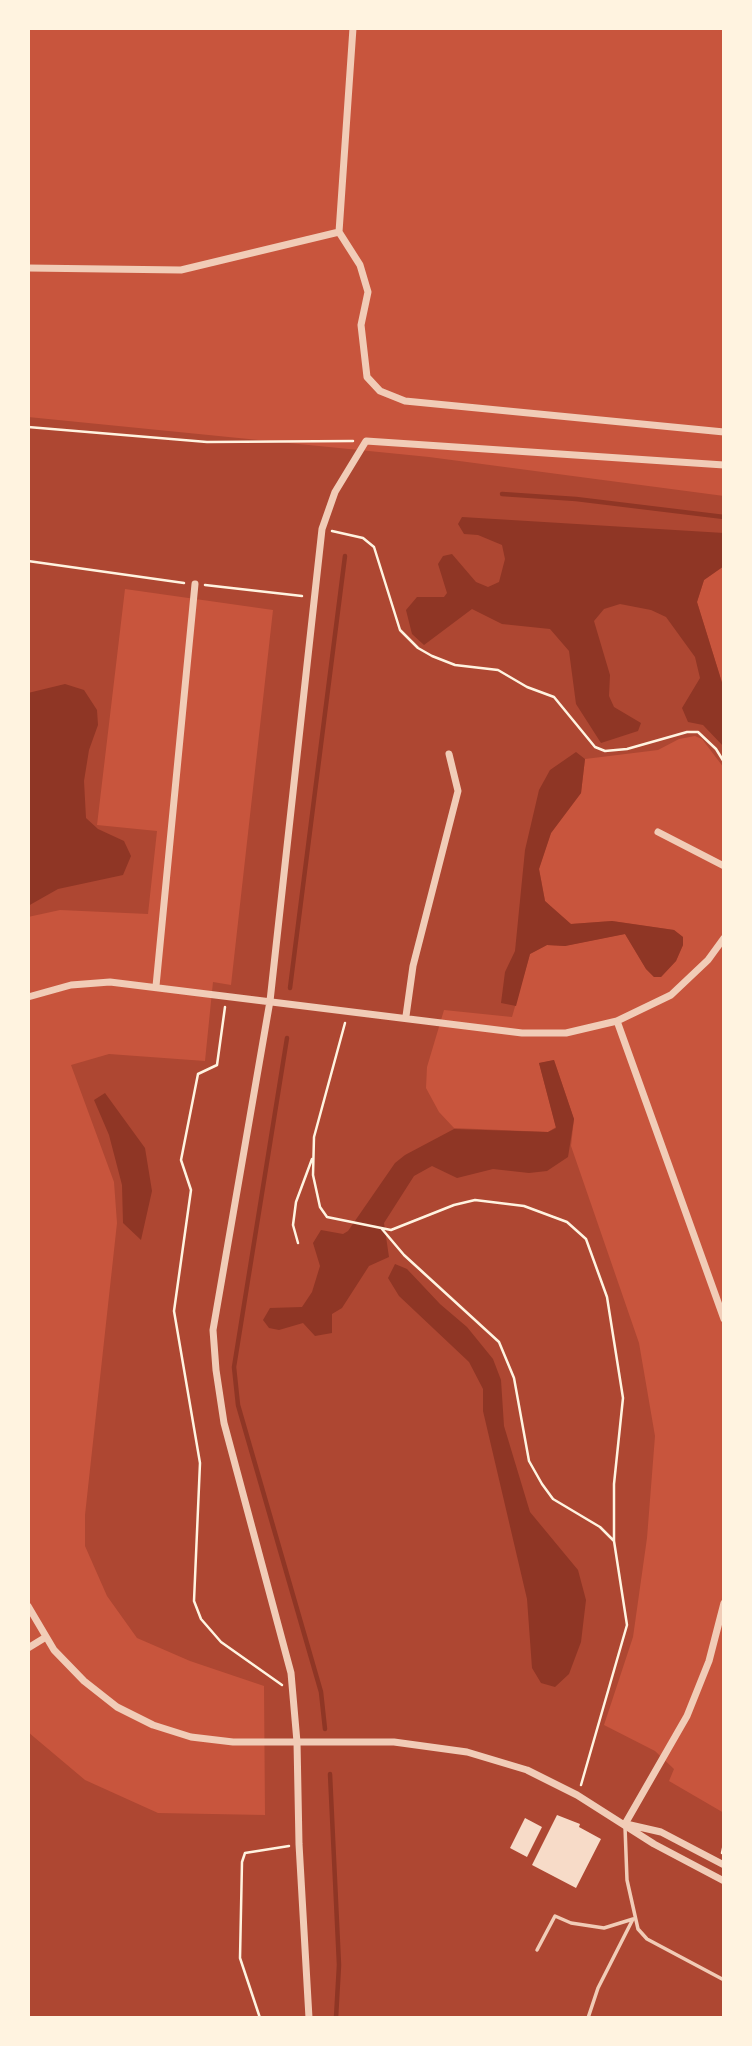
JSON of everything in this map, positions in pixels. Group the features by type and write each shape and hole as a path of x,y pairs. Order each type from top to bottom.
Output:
{"street":[{"path":"353,28 339,232 360,265 368,292 361,325 367,377 380,391 405,401 724,432"},
{"path":"28,268 181,270 339,232"},
{"path":"309,2018 299,1844 297,1742 291,1673 224,1423 216,1370 214,1330 270,1002 322,529 335,492 366,441 724,465"},
{"path":"156,986 195,584"},
{"path":"406,1016 414,966 458,791 449,754"},
{"path":"658,832 724,866"},
{"path":"28,997 50,989 86,983 156,986 522,1033 566,1033 617,1021 671,995 708,960 724,938"},
{"path":"617,1021 724,1319"},
{"path":"625,1824 687,1716 709,1661 724,1603"},
{"path":"28,1606 54,1650 84,1681 117,1707 153,1725 191,1737 219,1740 394,1742 467,1752 527,1770 577,1795 654,1844 724,1881"},
{"path":"28,1648 46,1637"},
{"path":"625,1824 661,1832 724,1865"}],"lane":[{"path":"625,1824 623,1848 633,1919 647,1939 724,1980"},
{"path":"537,1950 555,1916 572,1923 604,1928 633,1919"},
{"path":"588,2018 598,1989 633,1919"}],"path":[{"path":"28,427 207,442 366,441"},
{"path":"322,529 363,538 374,547 400,630 432,656 455,665 498,670 527,687 554,697 595,747 605,751 627,750 687,732 698,732 716,749 724,762"},
{"path":"28,561 315,598"},
{"path":"226,996 217,1065 198,1074 181,1160 191,1190 174,1311 200,1463 194,1601 201,1619 221,1642 238,1657 292,1692"},
{"path":"349,1011 322,1100 313,1156 313,1175 320,1207 327,1217 391,1230 454,1205 475,1200 524,1206 567,1222 586,1239 607,1297 623,1398 614,1483 614,1541 627,1625 577,1795"},
{"path":"298,1243 293,1225 296,1202 313,1156"},
{"path":"382,1230 404,1255 499,1342 514,1378 529,1461 542,1484 553,1499 600,1527 614,1541"},
{"path":"260,2018 240,1958 242,1862 245,1853 299,1844"}],"shaded area":[{"path":"28,417 429,457 724,496 724,566 704,580 697,602 724,689 724,768 702,739 695,736 679,739 658,750 585,759 581,793 551,833 539,869 545,901 563,919 571,924 612,921 674,930 683,937 683,945 676,961 661,977 654,977 646,969 625,934 565,946 547,945 530,954 512,1017 444,1010 427,1067 426,1088 439,1112 454,1128 548,1132 556,1127 539,1063 554,1060 574,1119 571,1146 639,1343 655,1436 647,1538 633,1637 604,1725 655,1751 674,1769 669,1781 724,1813 724,2018 28,2018 28,1732 85,1780 158,1813 265,1815 264,1686 190,1661 137,1638 107,1596 85,1546 85,1515 117,1223 114,1182 71,1065 109,1054 205,1061 213,982 231,985 273,610 125,589 97,825 157,831 148,914 60,910 28,917"},
{"path":"462,517 724,533 724,566 704,580 697,602 724,689 724,747 703,725 688,722 682,708 700,678 695,657 666,617 651,610 620,604 604,609 594,621 610,675 609,696 614,707 641,723 638,731 601,743 576,704 569,651 550,629 502,624 472,609 424,645 412,634 406,610 417,597 444,597 447,593 438,564 443,556 452,554 476,582 488,587 499,582 505,559 502,545 478,535 464,534 458,524"},
{"path":"65,684 84,690 97,710 98,725 89,750 84,781 86,818 98,829 124,841 131,856 123,875 58,889 28,906 28,693"},
{"path":"576,752 585,759 581,793 551,833 539,869 545,901 571,924 612,921 674,930 683,937 683,945 676,961 661,977 654,977 646,969 625,934 565,946 547,945 530,954 516,1006 501,1003 505,972 515,951 525,850 539,790 550,770"},
{"path":"554,1060 574,1119 568,1157 547,1171 529,1173 493,1169 457,1178 432,1166 414,1176 384,1223 389,1257 369,1266 342,1308 332,1314 332,1333 315,1336 303,1323 279,1330 269,1328 263,1320 270,1308 302,1307 312,1292 320,1266 313,1243 321,1230 343,1234 348,1231 395,1163 405,1155 454,1129 548,1132 556,1128 539,1063"},
{"path":"105,1093 145,1148 152,1191 141,1240 123,1223 122,1185 109,1135 94,1100"},
{"path":"395,1264 407,1269 440,1304 467,1327 493,1359 501,1380 504,1426 530,1512 578,1570 586,1600 581,1642 569,1674 555,1687 541,1683 532,1668 527,1599 483,1411 483,1389 469,1362 399,1296 388,1278"}],"building":[{"path":"557,1815 580,1824 579,1827 601,1839 576,1888 532,1865"},
{"path":"525,1818 542,1827 527,1857 510,1848"}],"waterway":[{"path":"502,494 576,499 724,517"},
{"path":"290,988 345,556"},
{"path":"287,1038 234,1367 238,1405 321,1692 325,1729"},
{"path":"330,1774 339,1965 336,2018"}]}
